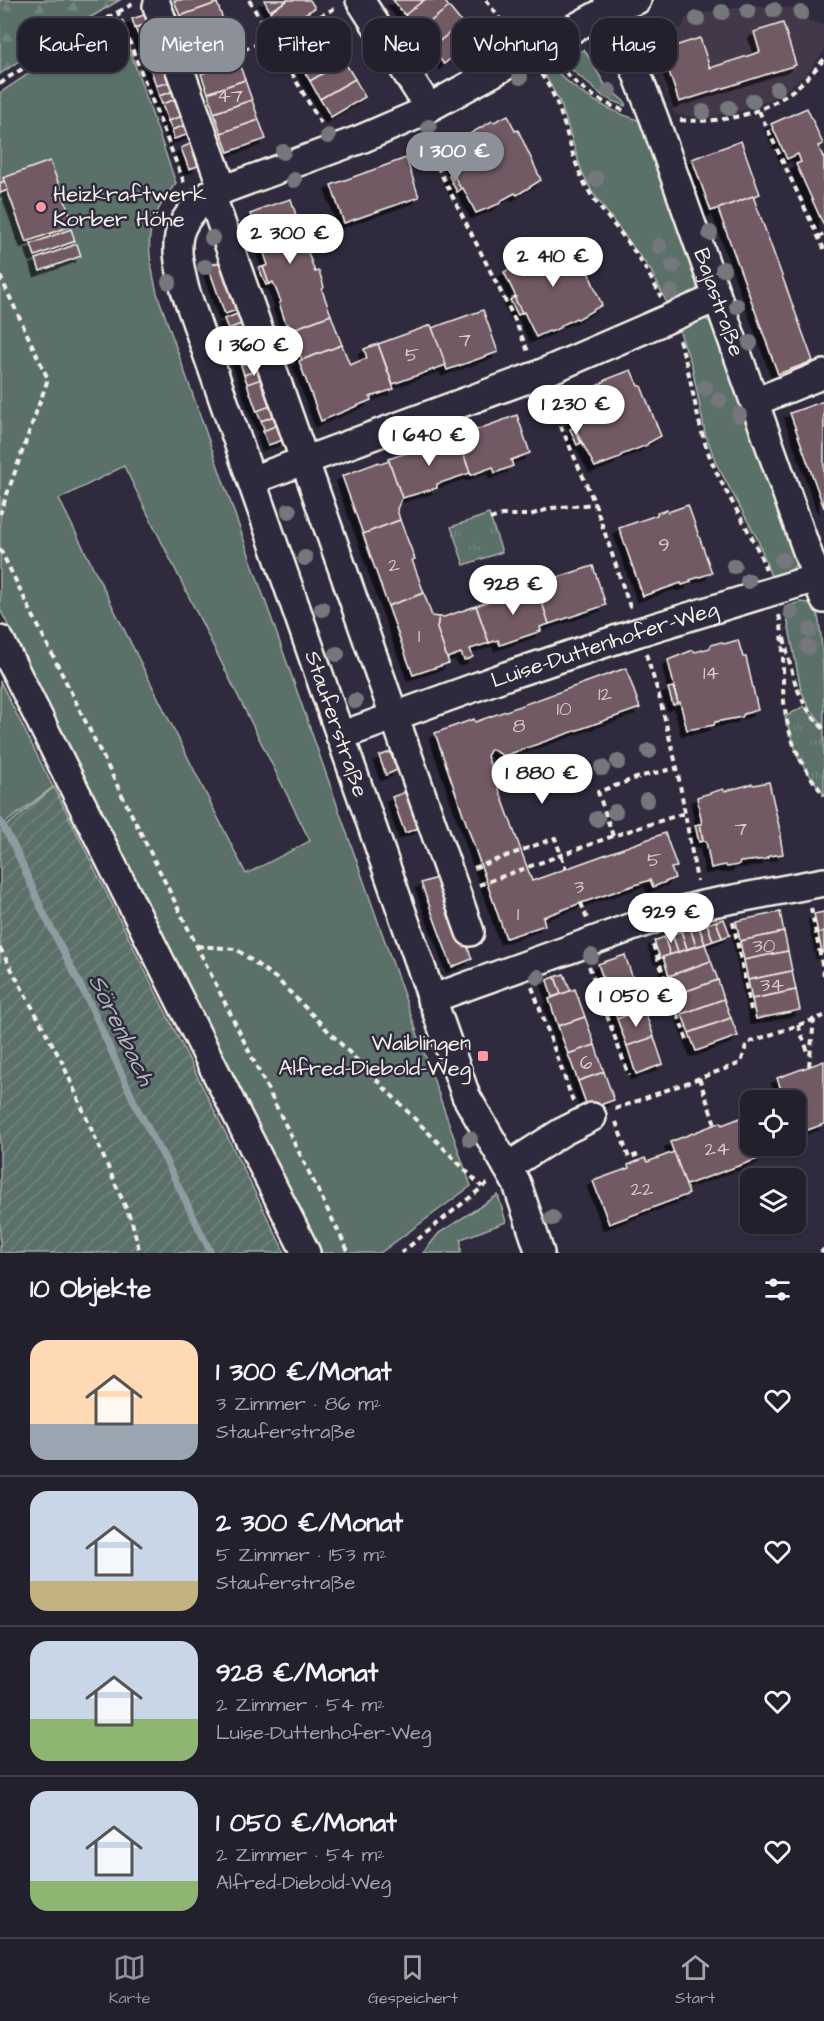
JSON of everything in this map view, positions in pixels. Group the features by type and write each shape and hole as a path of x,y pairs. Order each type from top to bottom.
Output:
{"street":[{"path":"360,0 420,112"},
{"path":"579,22 610,4 637,0"},
{"path":"149,3 156,18"},
{"name":"Bajastraße","path":"610,4 654,118 820,589"},
{"path":"181,72 210,197 470,932"},
{"path":"210,197 361,139 420,112 493,72"},
{"name":"Stauferstraße","path":"210,197 186,217 180,231 177,248 185,290 466,1096 517,1184 540,1253"},
{"path":"252,480 538,375 716,298"},
{"path":"755,402 824,375"},
{"name":"Luise-Duttenhofer-Weg","path":"340,735 639,632 774,593 820,589"},
{"path":"0,640 306,1253"},
{"path":"432,999 498,988 524,966 645,922 702,905 815,883"},
{"path":"507,1167 548,1135 586,1120"}],"path":[{"path":"249,0 260,18"},
{"path":"486,0 499,18"},
{"path":"0,84 118,12 149,3"},
{"path":"316,18 329,11"},
{"path":"118,12 185,186 210,197"},
{"path":"566,72 590,94 621,110 654,118 712,122 759,111 796,88 824,59"},
{"path":"291,72 325,130"},
{"path":"539,72 557,101 584,183 595,202 643,264 670,317 688,366 708,455 757,545 774,593 793,675 801,699 804,706 824,729"},
{"path":"759,111 824,249"},
{"path":"420,112 514,318 595,504 658,692 678,768 702,905"},
{"path":"818,237 824,234"},
{"path":"0,276 48,379 0,514"},
{"path":"490,519 502,515 530,515 564,507 595,504"},
{"path":"0,549 349,1253"},
{"path":"783,631 785,717 799,760 824,795"},
{"path":"613,836 598,792 642,776 678,768"},
{"path":"454,885 562,856 613,836 685,813"},
{"path":"454,885 555,838 566,869"},
{"path":"815,883 824,975"},
{"path":"729,900 751,1010"},
{"path":"645,922 687,1040"},
{"path":"582,945 628,1076"},
{"path":"196,946 236,949 277,979 482,1187"},
{"path":"0,948 62,1062 132,1222 141,1253"},
{"path":"524,966 586,1120"},
{"path":"638,1161 636,1155 629,1158 612,1110 741,1063 747,1043 824,1016"},
{"path":"809,1066 814,1020"},
{"path":"798,1025 810,1055"},
{"path":"699,1078 715,1124"},
{"path":"401,1253 507,1167"},
{"path":"821,1253 824,1249"}],"shaded area":[{"path":"753,5 802,9 806,20 824,25 824,52 805,75 768,101 745,110 712,117 674,114 659,72 677,72 677,29 683,27 685,18 712,11"}],"green space":[{"path":"0,0 120,0 89,18 18,18 18,62 0,74"},
{"path":"128,45 176,183 158,211 150,235 149,248 157,293 471,1186 380,1253 322,1253 156,927 0,609 0,93 31,72 128,72","holes":["124,466 310,841 246,874 59,499"]},
{"path":"584,49 591,61 591,72 597,72 605,85 626,103 625,106 604,97 575,72 579,72 579,52"},
{"path":"557,72 596,102 644,122 699,280 696,290 688,297 668,305 651,271 592,192 581,169 561,104 545,75"},
{"path":"703,318 713,323 798,559 790,575 773,582 758,540 716,463 705,433 692,366 678,327"},
{"path":"489,514 502,552 464,565 451,527"},
{"path":"800,602 813,605 819,619 823,665 824,726 808,706 801,690 785,607"},
{"path":"0,681 53,787 0,827"},
{"path":"804,706 824,729 824,795 799,760 785,717"},
{"path":"54,787 285,1253 0,1253 0,831"},
{"path":"498,1195 506,1222 461,1239 461,1253 423,1253 439,1233"}],"building":[{"path":"174,0 216,0 217,3 180,16"},
{"path":"264,0 288,0 270,11"},
{"path":"288,0 310,0 315,8 298,18 274,18 270,11"},
{"path":"393,0 424,0 405,15"},
{"path":"424,0 444,0 449,7 435,18 407,18 405,15"},
{"path":"217,3 223,18 181,18 180,16"},
{"path":"449,7 458,18 452,18 452,31 440,41 440,18 435,18"},
{"path":"150,13 152,18 140,18 140,26 135,28 132,19"},
{"path":"783,23 796,65 679,102 669,72 677,72 677,45 700,38 710,68 760,52 754,32"},
{"path":"140,26 140,37 139,37 135,28"},
{"path":"452,31 452,58 444,64 440,59 440,41"},
{"path":"152,72 171,72 174,81 156,86"},
{"path":"242,72 245,80 208,93 201,74"},
{"path":"304,72 325,72 310,81"},
{"path":"325,72 351,72 355,79 320,99 310,81"},
{"path":"355,79 365,97 331,117 320,99"},
{"path":"245,80 252,100 214,113 208,93"},
{"path":"174,81 177,90 159,96 156,86"},
{"path":"177,90 180,98 162,104 159,96"},
{"path":"180,98 186,115 168,121 162,104"},
{"path":"252,100 259,120 221,133 214,113"},
{"path":"807,108 823,144 818,146 824,159 824,226 796,164 801,162 798,154 787,159 771,124"},
{"path":"186,115 189,124 172,130 168,121"},
{"path":"508,115 515,131 518,130 541,180 517,195 515,193 502,200 501,203 476,213 453,174 455,173 443,149 456,139"},
{"path":"259,120 266,139 228,152 221,133"},
{"path":"189,124 192,133 174,139 172,130"},
{"path":"741,141 760,194 711,211 692,159"},
{"path":"190,144 198,166 189,169 181,148"},
{"path":"406,158 419,197 344,223 331,185"},
{"name":"Heizkraftwerk Korber Höhe","path":"50,161 74,225 26,242 3,178"},
{"path":"453,174 461,189 457,192 449,176"},
{"path":"4,181 8,190 0,193 0,183"},
{"path":"753,196 813,361 778,374 718,209"},
{"path":"291,199 299,225 302,225 308,243 305,244 315,272 319,271 324,287 322,290 331,315 291,330 286,324 273,282 269,284 263,267 268,265 251,223 253,222 250,214"},
{"path":"71,229 75,241 35,256 31,244"},
{"path":"571,240 578,255 581,255 602,305 578,319 536,337 514,297 516,297 504,272 528,258 544,253 544,250"},
{"path":"77,244 81,256 40,271 36,259"},
{"path":"223,261 240,309 225,314 208,266"},
{"path":"263,267 269,284 266,285 259,268"},
{"path":"514,297 522,313 518,315 510,300"},
{"path":"483,310 498,352 447,370 432,328"},
{"path":"240,313 244,323 228,329 224,319"},
{"path":"331,315 342,345 302,360 291,330"},
{"path":"244,323 248,334 231,340 228,329"},
{"path":"431,325 446,365 393,384 378,344"},
{"path":"247,332 257,360 241,366 231,338"},
{"path":"378,344 394,389 370,397 371,400 321,421 299,361 342,345 350,365 367,358 364,349"},
{"path":"257,359 261,369 244,375 241,365"},
{"path":"261,369 264,379 248,385 244,375"},
{"path":"631,370 638,386 641,386 661,436 647,445 621,455 620,458 595,467 574,427 576,426 564,401 605,380"},
{"path":"264,378 274,406 257,412 247,384"},
{"path":"824,401 824,508 790,413"},
{"path":"273,405 277,415 261,421 257,411"},
{"path":"277,415 281,426 265,432 261,421"},
{"path":"517,415 530,453 511,460 513,466 495,473 493,467 471,475 457,437"},
{"path":"280,424 286,439 268,445 263,431"},
{"path":"574,427 581,443 577,445 570,429"},
{"path":"457,437 470,473 437,484 437,488 402,498 388,459"},
{"path":"389,461 402,498 397,509 400,520 363,534 342,476 379,462 381,464"},
{"path":"688,505 712,573 682,585 681,583 643,596 619,528 657,515 657,513"},
{"path":"400,520 415,559 412,560 424,593 388,606 363,534"},
{"path":"593,566 606,605 549,624 536,584"},
{"path":"536,584 549,624 540,627 541,631 500,645 498,640 489,643 476,606 495,599 496,601"},
{"path":"424,593 432,616 439,617 437,628 449,663 413,675 388,606"},
{"path":"476,606 489,643 470,649 473,657 469,659 464,660 461,653 447,658 437,628 439,617"},
{"path":"738,640 743,657 746,657 758,710 744,714 742,717 715,722 714,725 687,730 668,660 693,650 695,652 710,648 711,645 721,642 724,644"},
{"path":"626,668 640,708 504,756 491,749 487,756 532,881 665,833 677,867 671,868 675,878 653,887 650,880 581,903 543,917 545,925 506,938 435,733 474,719 475,722"},
{"path":"673,687 678,703 673,705 668,688"},
{"path":"390,752 397,770 386,775 379,756"},
{"path":"769,782 783,854 769,856 767,859 740,862 738,865 711,868 706,841 703,841 697,797 723,789 725,791"},
{"path":"411,790 424,826 405,833 392,797"},
{"path":"700,824 703,841 699,842 695,825"},
{"path":"442,876 472,959 452,967 421,883"},
{"path":"780,912 784,932 740,941 736,921"},
{"path":"824,912 824,932 818,933 814,914"},
{"path":"724,919 730,935 722,938 716,921"},
{"path":"716,921 722,938 713,941 707,924"},
{"path":"707,924 713,941 705,944 699,927"},
{"path":"698,925 705,944 696,946 690,928"},
{"path":"690,928 696,946 687,949 681,931"},
{"path":"681,931 687,949 678,952 672,934"},
{"path":"784,932 788,951 744,960 740,941"},
{"path":"824,932 824,952 822,953 818,933"},
{"path":"672,934 678,952 670,955 664,937"},
{"path":"664,937 670,955 660,958 654,941"},
{"path":"705,944 711,961 669,976 663,957"},
{"path":"788,951 792,971 748,980 744,960"},
{"path":"625,955 634,982 608,992 598,964"},
{"path":"711,961 718,980 675,995 669,976"},
{"path":"792,971 796,990 752,999 748,980"},
{"path":"564,974 571,991 561,994 555,977"},
{"path":"555,977 561,994 552,997 547,980"},
{"path":"718,980 724,999 682,1014 675,995"},
{"path":"634,982 644,1009 617,1019 608,992"},
{"path":"575,989 585,1017 558,1026 549,999"},
{"path":"796,990 800,1010 756,1019 752,999"},
{"path":"724,999 731,1018 689,1033 682,1014"},
{"path":"644,1009 654,1037 627,1046 617,1019"},
{"path":"585,1017 595,1045 568,1054 558,1026"},
{"path":"731,1018 738,1036 696,1051 689,1033"},
{"path":"654,1037 663,1064 636,1074 627,1046"},
{"path":"595,1045 604,1072 578,1081 568,1054"},
{"path":"824,1061 824,1124 806,1131 806,1090 781,1090 777,1078"},
{"path":"604,1072 614,1100 588,1109 578,1081"},
{"path":"740,1118 740,1156 763,1157 686,1185 670,1142 721,1122 722,1125"},
{"path":"674,1152 689,1194 609,1224 593,1181 629,1168 628,1165 645,1158 647,1162"}],"waterway":[{"name":"Sörenbach","path":"0,821 89,1002 138,1110 211,1253"}],"place":[{"name":"Heizkraftwerk Korber Höhe","path":"41,207"},
{"name":"Waiblingen Alfred-Diebold-Weg","path":"483,1056"}]}
